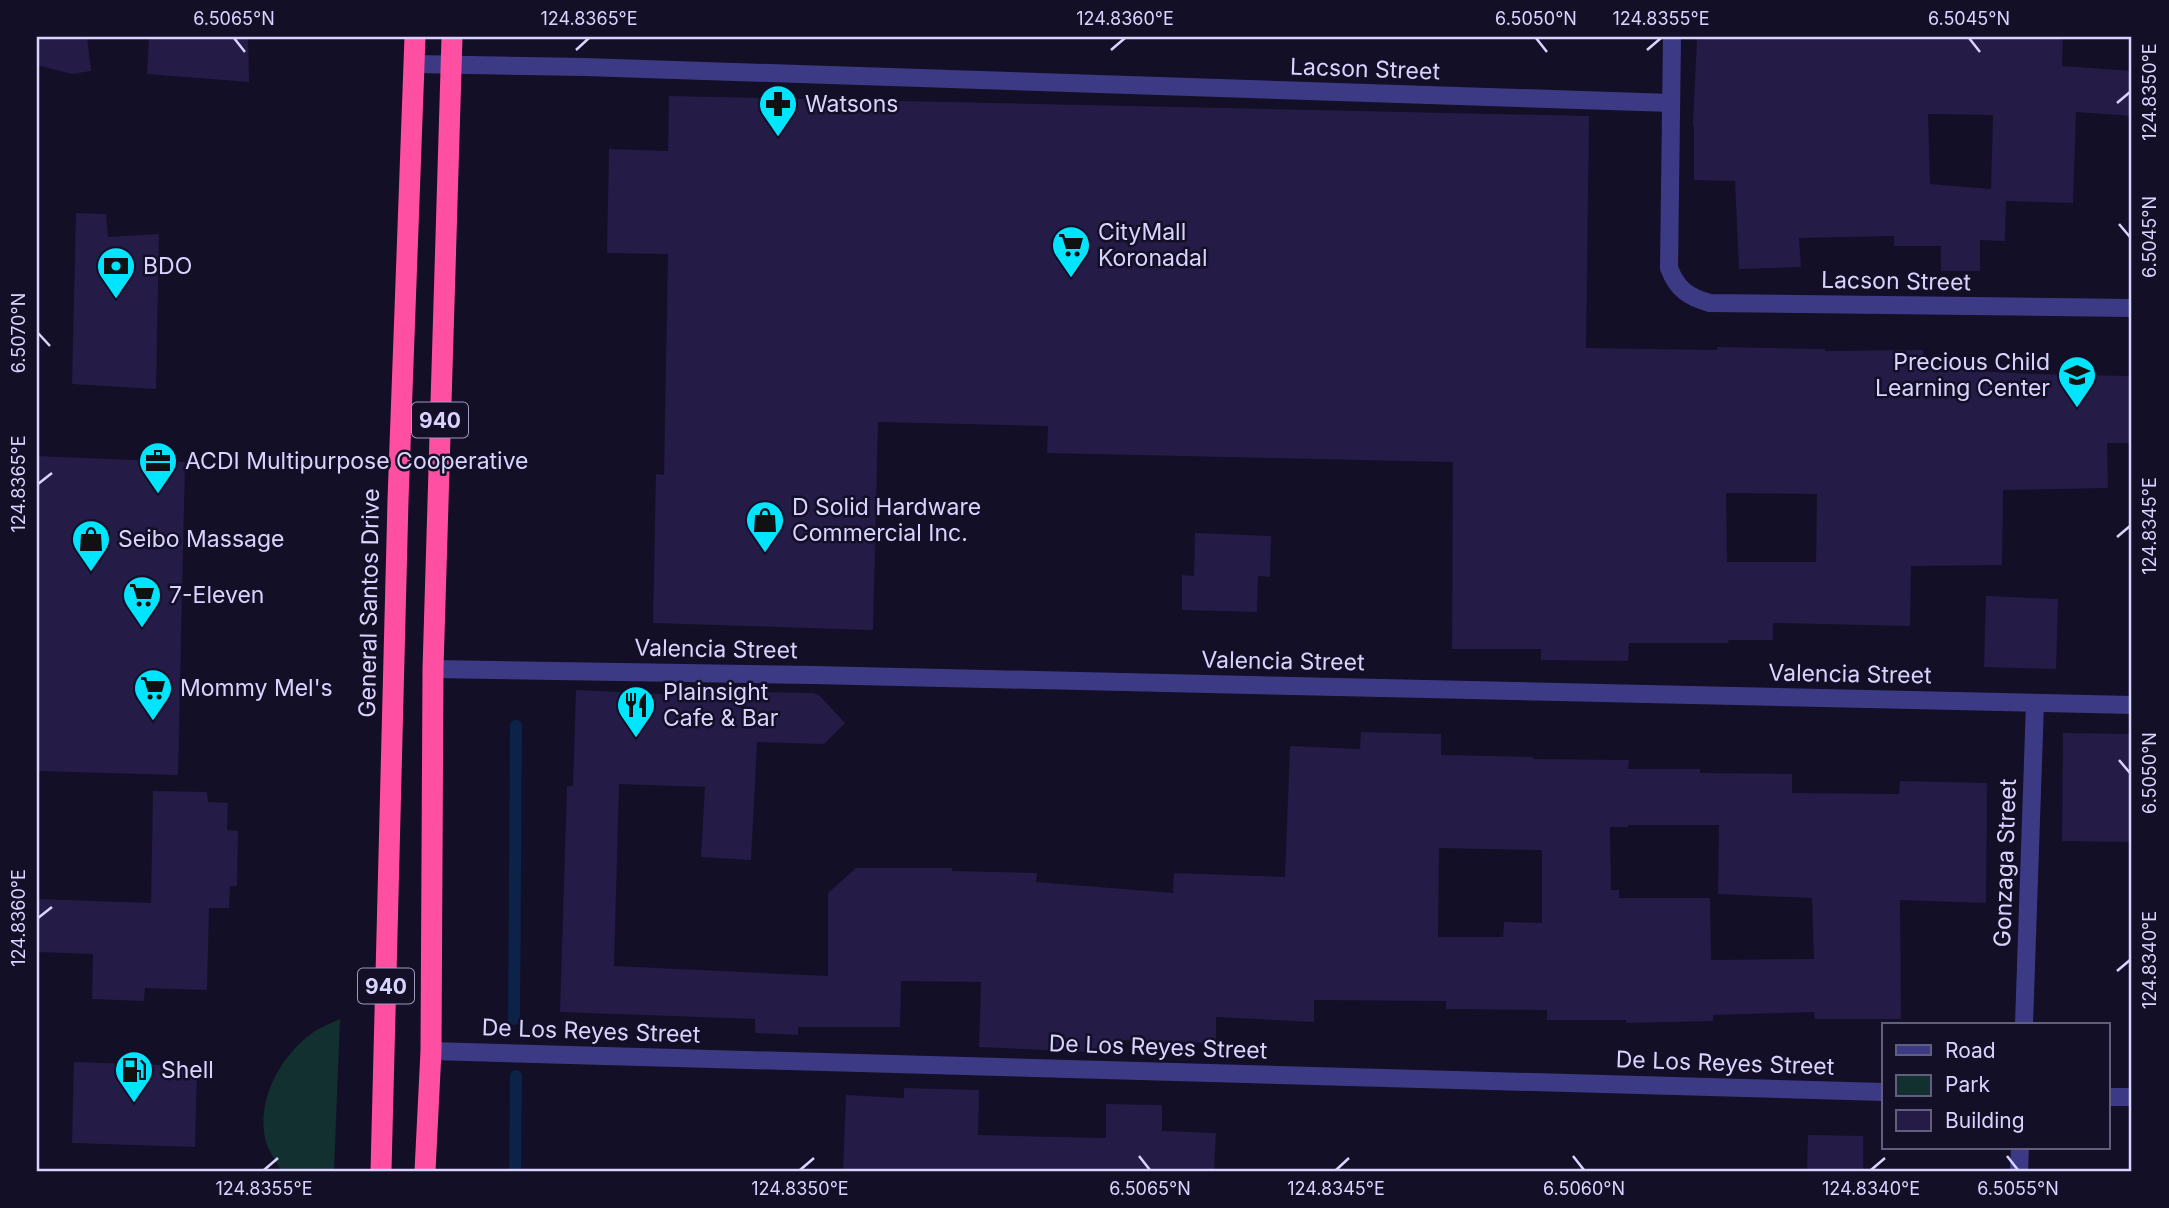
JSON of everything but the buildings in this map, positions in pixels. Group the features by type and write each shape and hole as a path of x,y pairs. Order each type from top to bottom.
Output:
{"highway":[{"name":"General Santos Drive","path":"381,1171 398,500 415,37"},
{"name":"940","path":"425,1171 430,1051 433,669 452,37"}],"street":[{"path":"1671,103 1672,37"},
{"name":"Lacson Street","path":"414,64 585,67 1671,103 1669,268 1682,291 1694,299 1710,303 2132,308"},
{"name":"Valencia Street","path":"433,669 2132,705"},
{"name":"Gonzaga Street","path":"2024,1023 2035,703"},
{"name":"De Los Reyes Street","path":"430,1051 1882,1092"},
{"path":"2110,1097 2132,1097"},
{"path":"2019,1171 2020,1148"}],"green space":[{"path":"340,1019 334,1171 281,1171 267,1146 264,1127 264,1113 272,1084 296,1047 314,1032"}],"waterway":[{"path":"514,1019 516,726"},
{"path":"515,1171 516,1076"}],"place":[{"name":"Watsons","path":"778,138"},
{"name":"CityMall Koronadal","path":"1071,279"},
{"name":"BDO","path":"116,300"},
{"name":"Precious Child Learning Center","path":"2077,409"},
{"name":"ACDI Multipurpose Cooperative","path":"158,495"},
{"name":"D Solid Hardware Commercial Inc.","path":"765,554"},
{"name":"Seibo Massage","path":"91,573"},
{"name":"7-Eleven","path":"142,629"},
{"name":"Mommy Mel's","path":"153,722"},
{"name":"Plainsight Cafe & Bar","path":"636,739"},
{"name":"Shell","path":"134,1104"}]}
